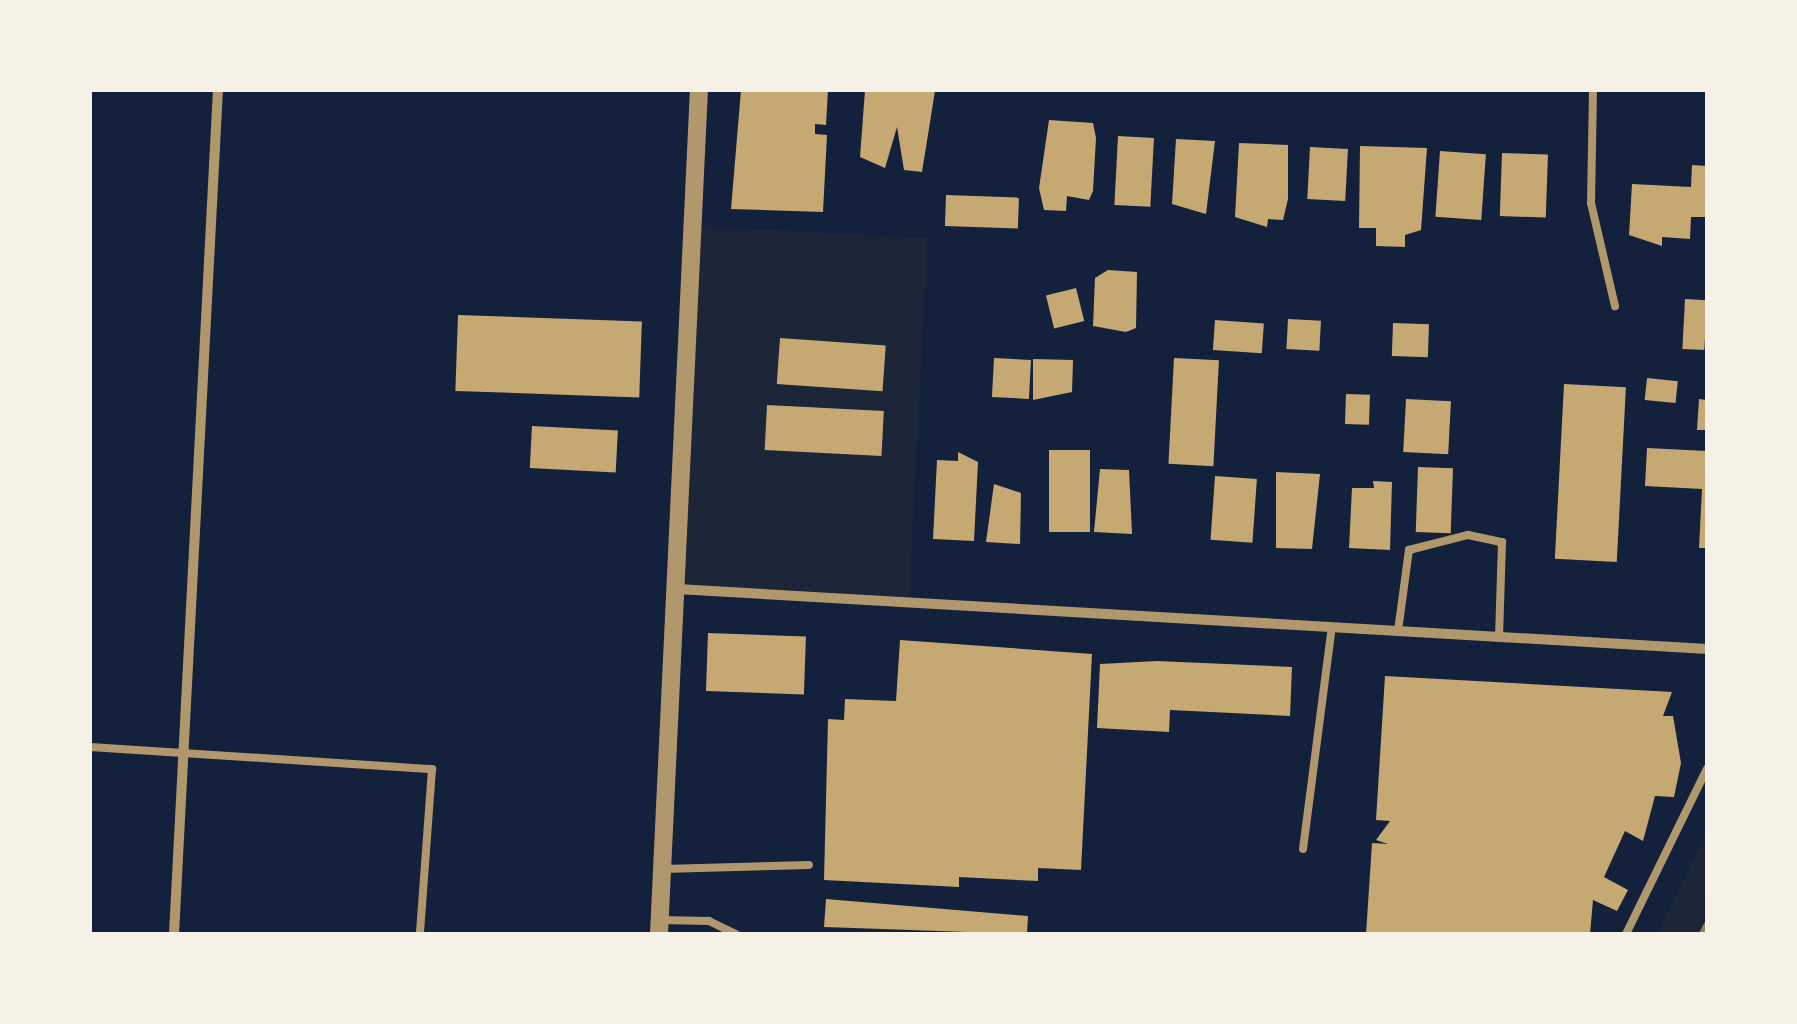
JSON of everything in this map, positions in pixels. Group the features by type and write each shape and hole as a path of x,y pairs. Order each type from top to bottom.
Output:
{"street":[{"path":"174,934 218,90"},
{"path":"660,927 698,90"},
{"path":"678,590 1707,649"}],"lane":[{"path":"1593,90 1592,204 1614,306"},
{"path":"1398,631 1409,550 1468,534 1502,542 1499,637"},
{"path":"1303,849 1332,627"},
{"path":"90,747 432,769 420,934"},
{"path":"1626,934 1707,769"},
{"path":"663,869 809,866"},
{"path":"660,927 709,921 736,934"}],"shaded area":[{"path":"693,226 928,238 909,601 674,589"},
{"path":"1707,832 1703,934 1657,934"}],"building":[{"path":"741,90 828,90 826,125 815,124 815,134 827,135 823,212 731,209"},
{"path":"865,90 935,91 922,172 904,170 897,127 885,168 860,157"},
{"path":"1049,120 1093,123 1096,138 1093,191 1089,200 1067,196 1066,211 1044,210 1039,188"},
{"path":"1118,136 1154,138 1150,207 1114,205"},
{"path":"1176,139 1215,141 1206,214 1172,204"},
{"path":"1239,143 1288,145 1288,199 1283,220 1268,219 1267,227 1235,217"},
{"path":"1360,146 1427,148 1421,230 1405,235 1405,247 1376,246 1376,228 1359,228"},
{"path":"1310,147 1348,149 1345,201 1307,199"},
{"path":"1440,151 1486,154 1481,220 1435,217"},
{"path":"1502,153 1548,155 1546,218 1500,216"},
{"path":"1692,165 1707,166 1707,217 1691,217 1690,239 1662,237 1662,246 1629,235 1632,184 1691,187"},
{"path":"946,195 1019,198 1018,229 945,226"},
{"path":"1108,270 1137,272 1136,328 1126,332 1093,326 1095,278"},
{"path":"1076,288 1084,321 1054,328 1046,295"},
{"path":"1685,299 1707,300 1704,350 1682,349"},
{"path":"458,315 642,321 639,397 455,391"},
{"path":"1288,319 1321,321 1319,351 1286,349"},
{"path":"1215,320 1264,323 1262,353 1213,350"},
{"path":"1393,323 1429,324 1428,357 1392,356"},
{"path":"780,338 886,345 883,391 777,384"},
{"path":"994,358 1031,360 1029,399 992,397"},
{"path":"1174,358 1219,360 1213,466 1168,464"},
{"path":"1033,359 1073,360 1072,392 1033,400"},
{"path":"1647,378 1678,381 1676,403 1645,400"},
{"path":"1564,384 1626,387 1617,562 1555,559"},
{"path":"1346,394 1370,395 1369,425 1345,424"},
{"path":"1406,399 1451,401 1448,454 1403,452"},
{"path":"1699,399 1707,400 1707,430 1697,430"},
{"path":"767,405 884,411 881,456 765,450"},
{"path":"532,426 618,431 616,472 530,468"},
{"path":"1647,448 1707,451 1707,548 1699,548 1702,489 1645,486"},
{"path":"1049,450 1090,450 1090,532 1049,532"},
{"path":"958,452 978,462 974,541 933,539 937,460 958,461"},
{"path":"1418,467 1453,468 1451,533 1416,532"},
{"path":"1100,469 1129,470 1132,534 1094,532"},
{"path":"1276,472 1320,474 1312,549 1276,548"},
{"path":"1215,476 1257,479 1252,543 1211,540"},
{"path":"1373,481 1392,482 1390,550 1349,548 1352,488 1374,488"},
{"path":"994,484 1021,493 1020,544 986,542"},
{"path":"708,633 806,636 804,694 706,691"},
{"path":"900,640 1092,654 1081,870 1038,868 1038,881 959,877 959,887 824,880 828,719 844,720 845,699 896,701"},
{"path":"1157,661 1292,667 1290,716 1170,710 1169,732 1097,728 1100,664"},
{"path":"1385,676 1672,692 1663,716 1673,716 1681,763 1674,797 1655,796 1643,841 1625,831 1604,877 1628,890 1617,911 1593,900 1590,934 1366,934 1372,843 1388,844 1376,840 1390,821 1376,820"},
{"path":"826,899 1028,916 1027,934 824,927"}],"railway":[{"path":"1703,934 1707,926"}]}
